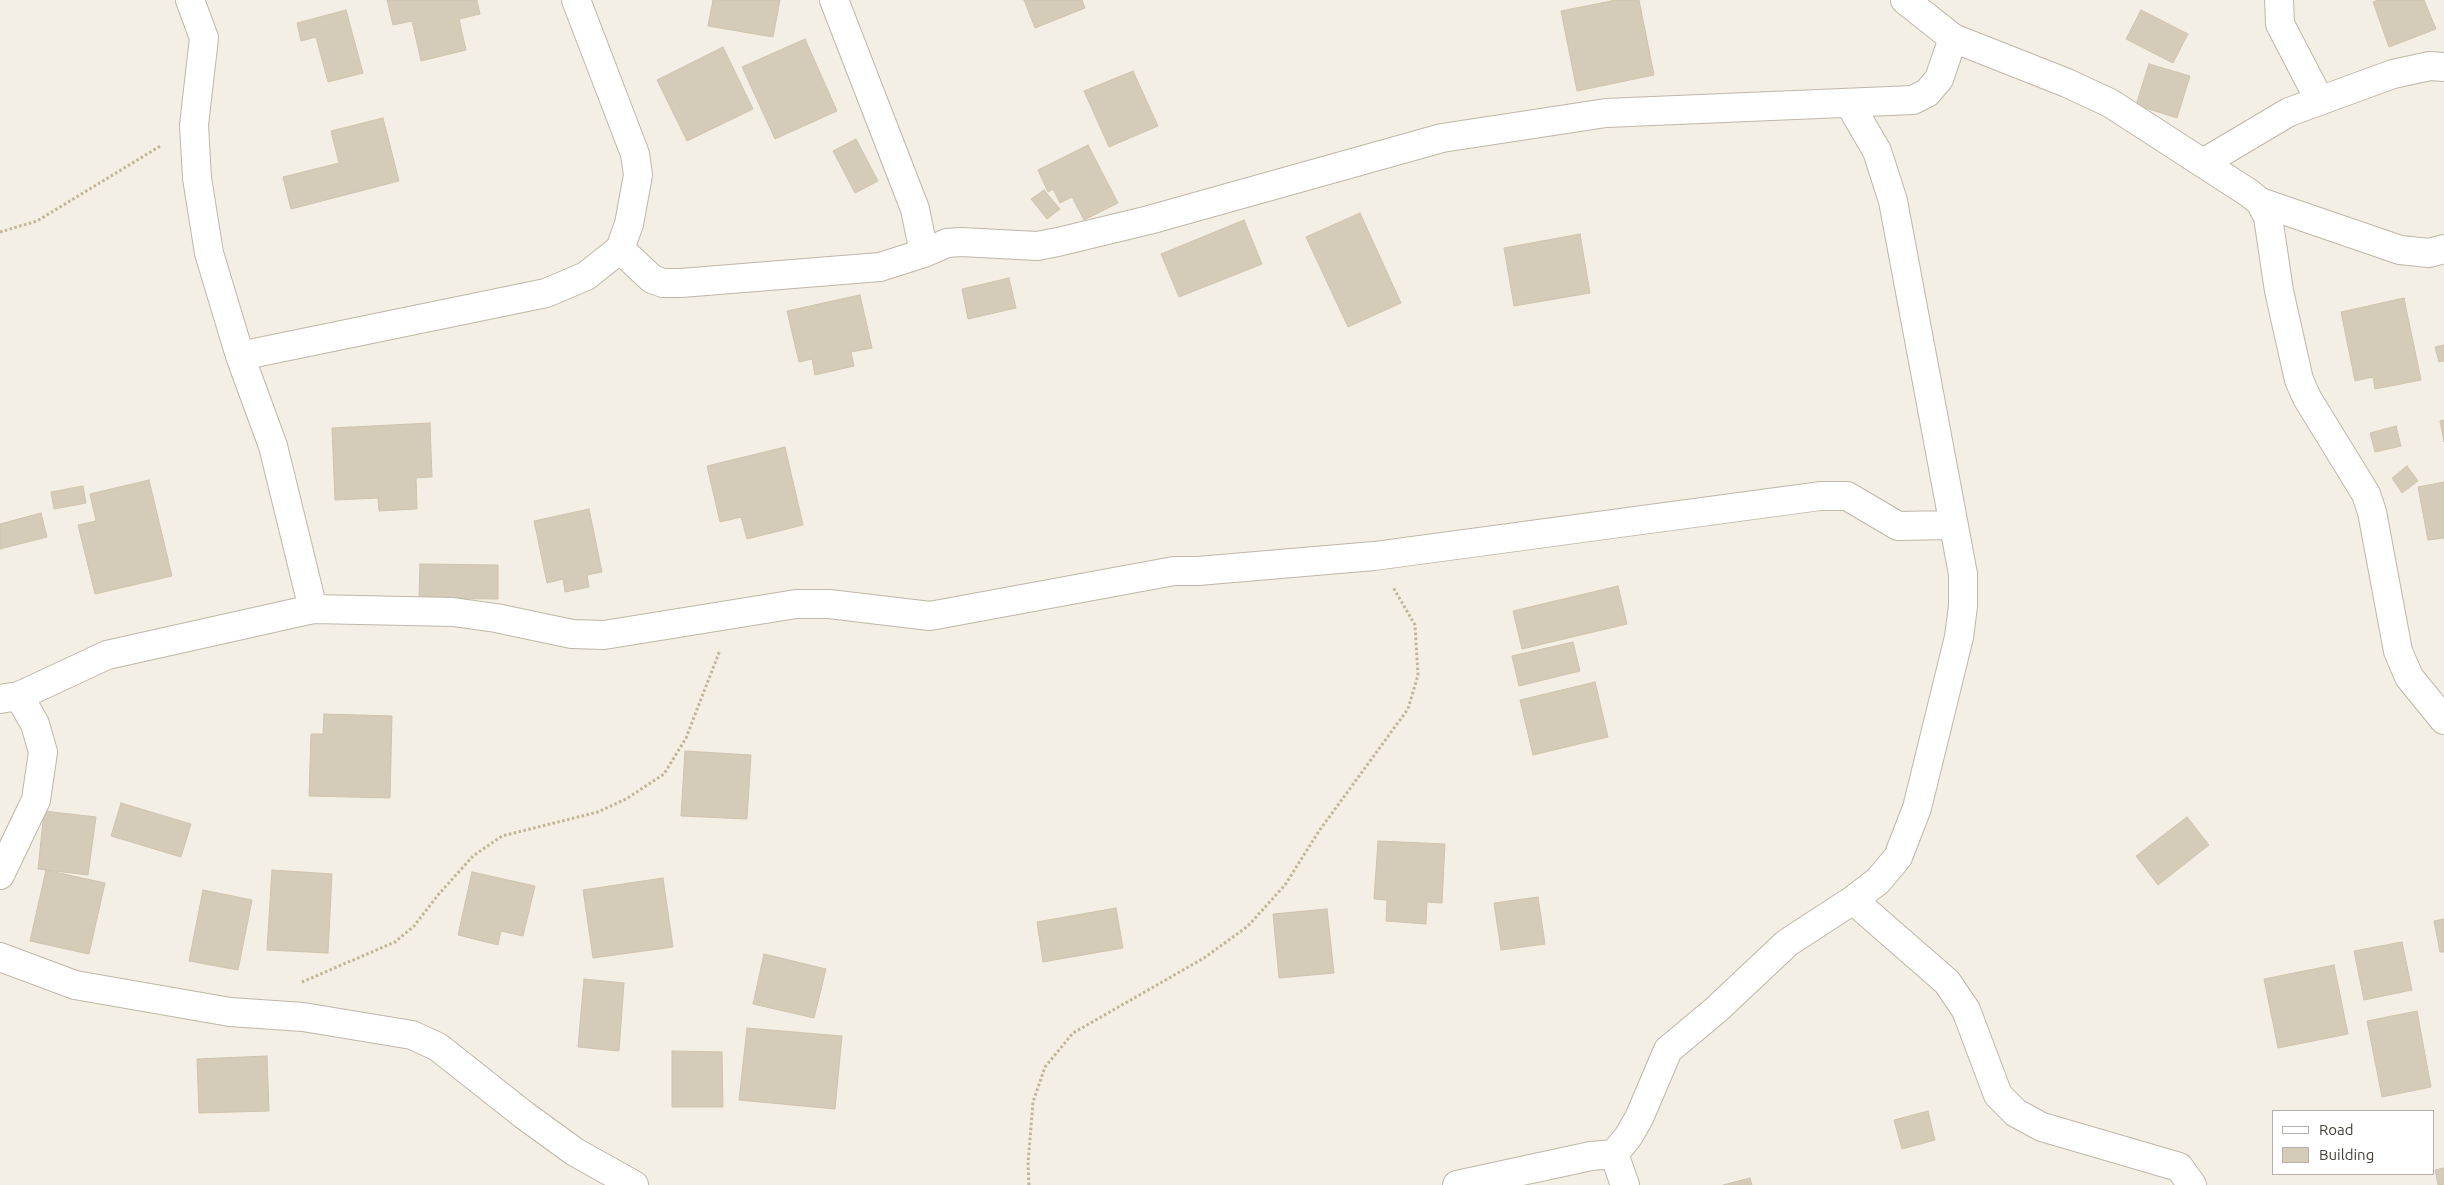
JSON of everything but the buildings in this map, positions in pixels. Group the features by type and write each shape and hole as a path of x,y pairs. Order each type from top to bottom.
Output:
{"street":[{"path":"190,0 204,38 194,125 197,178 209,253 240,356 273,446 312,609"},
{"path":"240,356 546,293 586,276 620,249 629,224 638,175 635,154 576,0"},
{"path":"834,0 915,209 924,253"},
{"path":"1905,0 1954,38 2067,83 2110,103 2260,202 2400,250 2428,253 2444,249"},
{"path":"2279,0 2280,24 2320,100"},
{"path":"620,249 652,279 663,283 880,266 924,253 947,243 1037,246 1149,220 1442,138 1606,113 1913,100 1926,93 1938,78 1954,38"},
{"path":"2203,163 2289,112 2392,74 2430,66 2444,68"},
{"path":"1457,1185 1591,1156 1614,1154 1628,1137 1639,1118 1668,1050 1717,1009 1787,943 1853,900 1878,880 1898,858 1917,808 1959,637 1963,606 1963,574 1952,525 1893,201 1877,151 1849,103"},
{"path":"2260,202 2268,217 2279,290 2299,380 2307,398 2366,494 2372,512 2398,651 2409,677 2444,720"},
{"path":"0,875 36,800 43,752 35,724 9,697 108,655 312,609 453,612 496,618 572,634 604,635 796,604 829,604 930,616 963,612 1174,571 1198,571 1374,556 1820,496 1847,496 1898,526 1952,525"},
{"path":"1853,900 1947,982 1966,1010 1998,1094 2016,1113 2042,1126 2179,1167 2192,1185"},
{"path":"0,957 75,985 230,1012 303,1017 412,1035 438,1047 575,1152 634,1185"},
{"path":"1614,1154 1625,1185"}],"path":[{"path":"0,232 37,221 194,125"},
{"path":"1029,1185 1028,1163 1033,1102 1045,1067 1073,1034 1204,958 1248,926 1285,885 1319,831 1408,709 1418,674 1415,625 1374,556"},
{"path":"297,984 395,942 414,926 438,895 473,856 502,836 598,812 626,800 664,774 686,738 705,692 732,614"}]}
